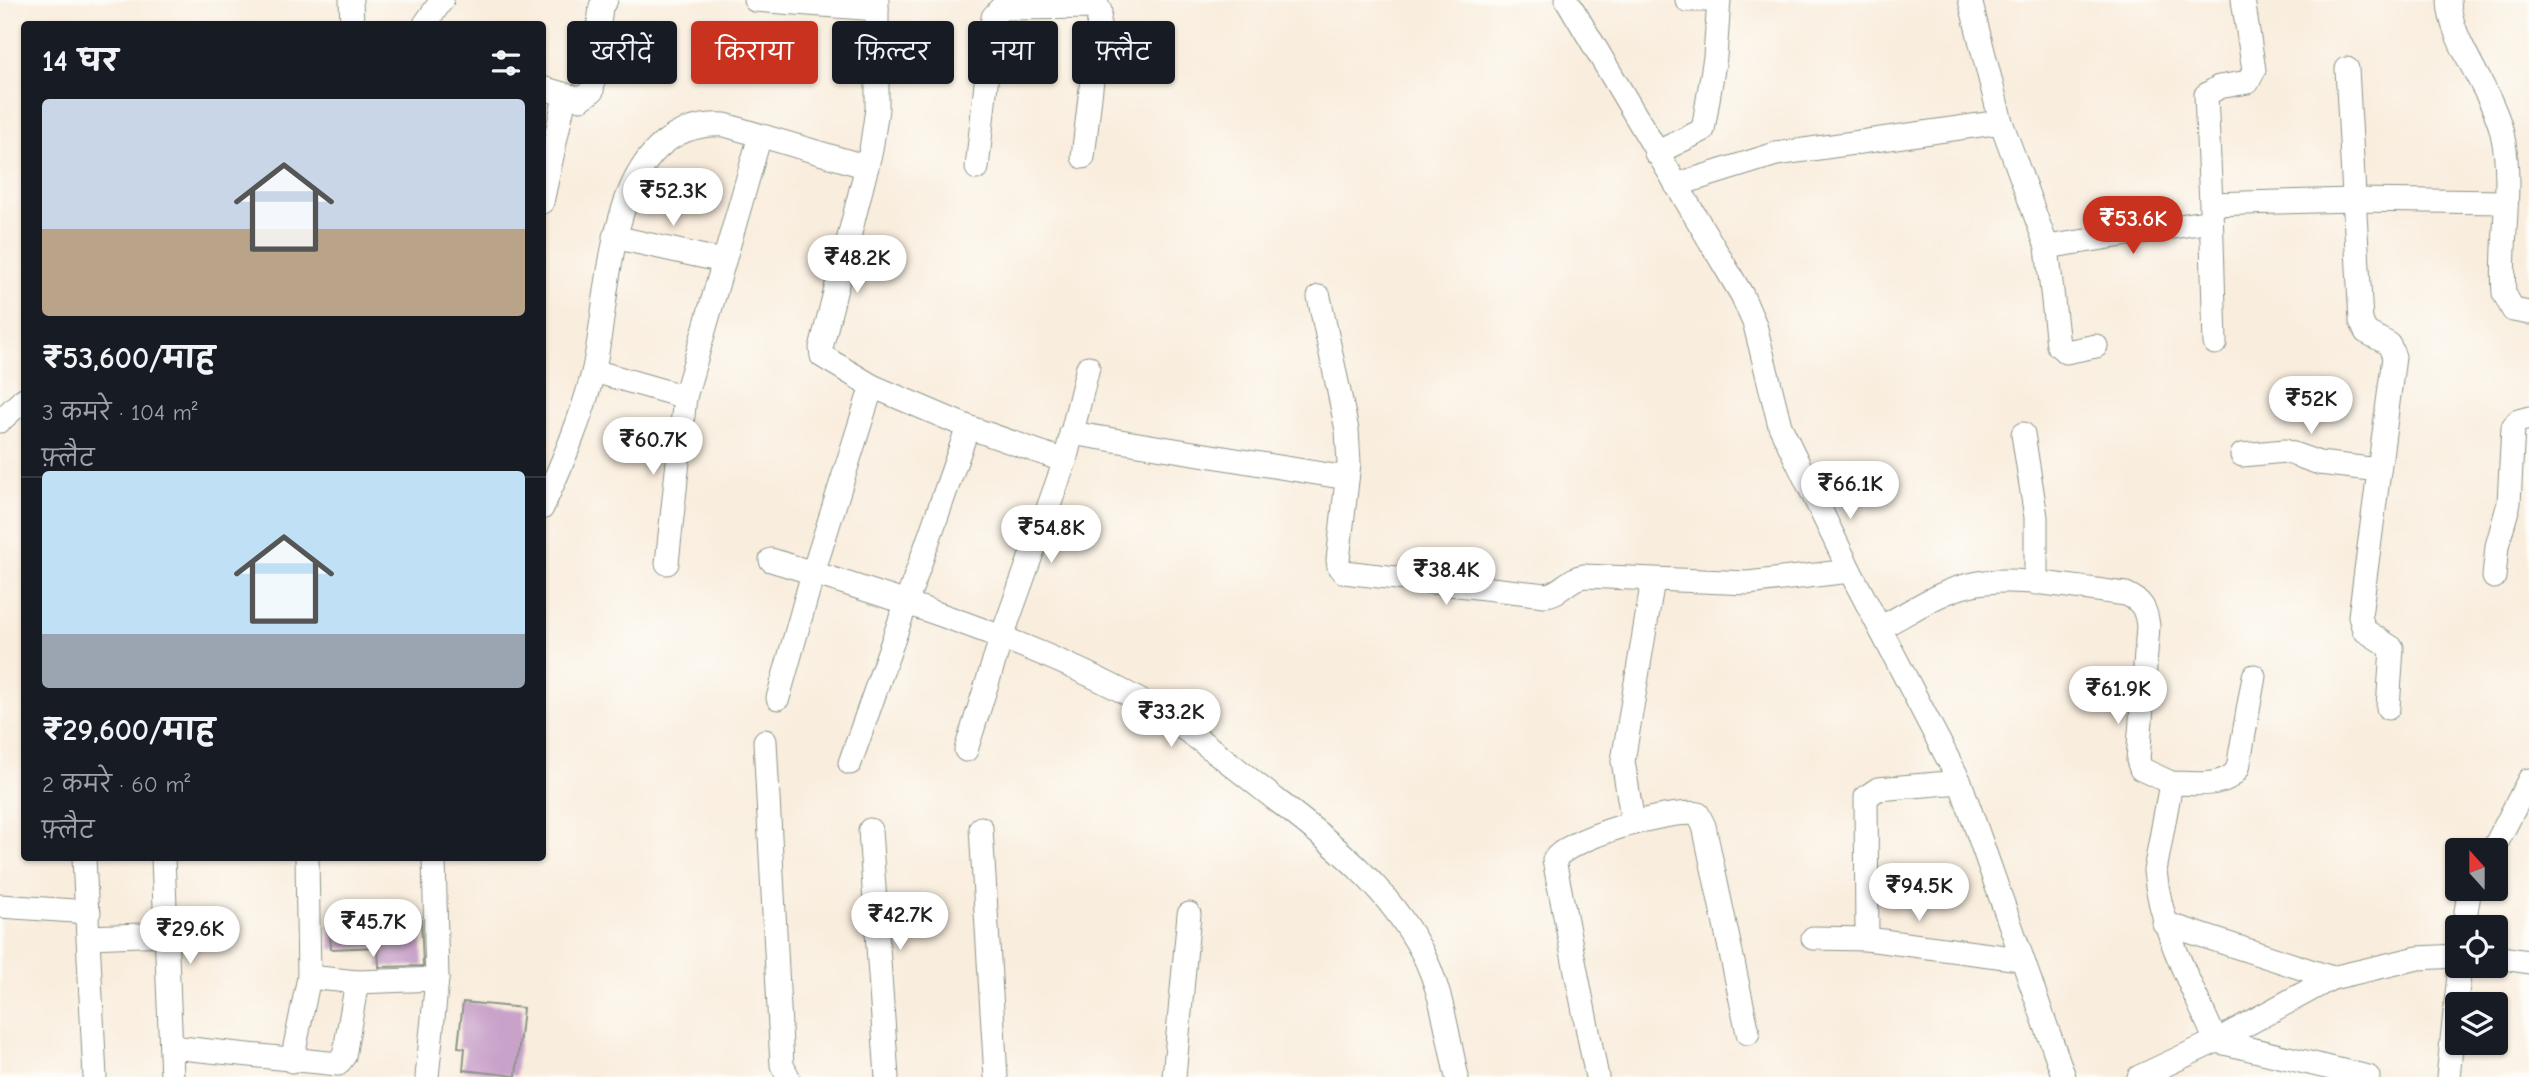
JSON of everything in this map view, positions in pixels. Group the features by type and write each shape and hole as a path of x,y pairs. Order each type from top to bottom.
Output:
{"street":[{"path":"351,0 352,21"},
{"path":"427,21 442,0"},
{"path":"546,89 581,99 592,91 601,6 607,0"},
{"path":"755,0 877,5 877,109 867,167 821,348 822,356 872,386 968,427 1065,461"},
{"path":"1567,0 1742,295 1755,326 1780,426 1850,571 1960,782 2020,959 2064,1077"},
{"path":"1687,0 1711,0"},
{"path":"1656,153 1703,130 1715,57 1719,0"},
{"path":"1970,0 2001,122 2047,247 2059,349 2066,352 2096,346"},
{"path":"2215,343 2206,96 2218,87 2248,82 2254,70 2243,0"},
{"path":"2449,0 2449,13 2455,31 2478,71 2502,134 2505,202 2504,293 2513,310 2529,313"},
{"path":"977,169 996,12 1002,8 1079,3 1098,7 1101,16 1083,157"},
{"path":"2347,69 2361,321 2366,332 2389,344 2394,357 2360,616 2364,630 2392,648 2388,708"},
{"path":"546,184 565,96"},
{"path":"1676,186 1776,154 2001,122"},
{"path":"546,499 577,428 593,371 614,237 646,161 662,145 705,124 725,125 867,167"},
{"path":"667,563 685,397 760,136"},
{"path":"2047,247 2211,213 2353,200 2505,202"},
{"path":"614,237 723,261"},
{"path":"1319,297 1347,430 1347,478 1338,560 1339,568 1351,575 1545,595 1559,591 1576,577 1584,576 1748,583 1850,571"},
{"path":"967,750 1001,639 1065,461 1088,367"},
{"path":"593,371 685,397"},
{"path":"778,698 813,573 872,386"},
{"path":"0,421 21,402"},
{"path":"2494,576 2497,546 2509,503 2513,427 2518,421 2529,418"},
{"path":"850,763 968,427"},
{"path":"1072,433 1347,478"},
{"path":"2023,434 2036,517 2036,583"},
{"path":"2242,455 2285,451 2319,463 2379,470"},
{"path":"771,560 1001,639 1130,694 1234,767 1339,848 1377,885 1422,951 1437,986 1457,1077"},
{"path":"1633,823 1623,761 1653,580"},
{"path":"1881,627 1954,589 1972,584 2036,583 2126,594 2139,599 2146,612 2148,626 2138,760 2141,769 2170,783 2223,781 2234,776 2238,768 2254,676"},
{"path":"765,741 782,1065 788,1077"},
{"path":"2499,838 2529,780"},
{"path":"1867,939 1867,797 1878,789 1960,782"},
{"path":"2170,783 2155,871 2164,923 2216,1041"},
{"path":"1597,1077 1554,860 1569,847 1633,823 1669,813 1684,811 1698,814 1704,826 1748,1033"},
{"path":"981,828 996,1077"},
{"path":"870,830 887,1077"},
{"path":"85,861 96,1077"},
{"path":"163,861 172,1077"},
{"path":"292,1060 309,977 307,861"},
{"path":"427,1077 437,979 434,861"},
{"path":"0,906 89,912"},
{"path":"1174,1077 1189,914"},
{"path":"2164,923 2332,978"},
{"path":"89,937 166,934"},
{"path":"1813,937 1867,939 2020,959"},
{"path":"2138,1077 2216,1041 2332,978 2418,958 2445,957"},
{"path":"2508,959 2529,962"},
{"path":"309,977 357,982 437,979"},
{"path":"2448,1077 2459,978"},
{"path":"172,1047 292,1060 333,1071 344,1056 357,982"},
{"path":"2216,1041 2368,1077"}],"building":[{"path":"421,917 423,966 379,967 378,947 331,949 329,921"},
{"path":"463,1002 523,1008 516,1076 463,1070 465,1048 458,1047"}]}
